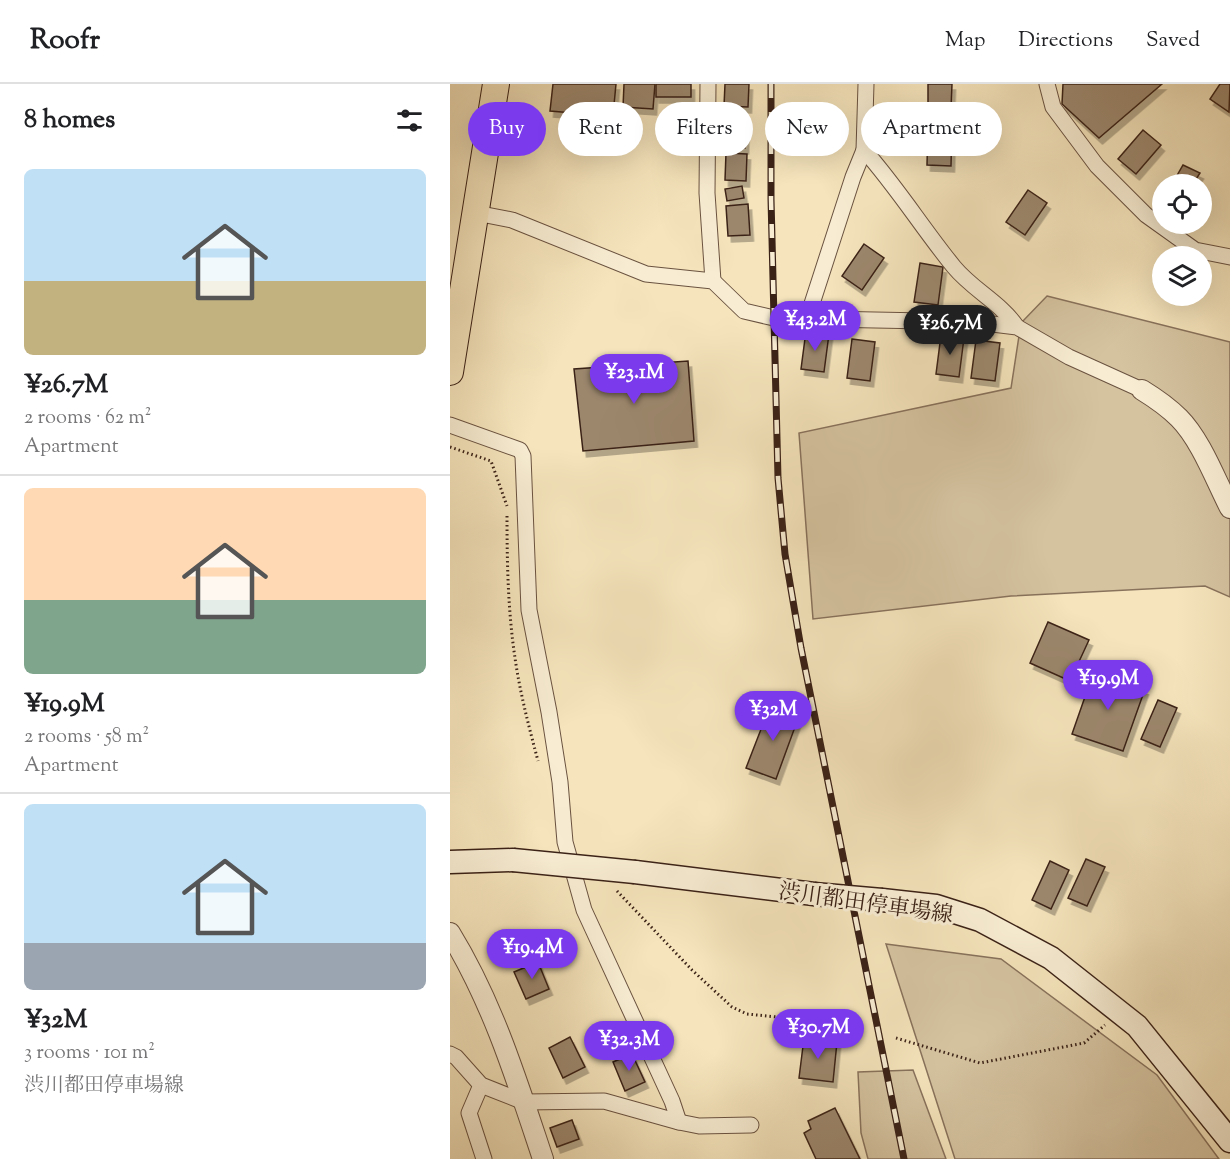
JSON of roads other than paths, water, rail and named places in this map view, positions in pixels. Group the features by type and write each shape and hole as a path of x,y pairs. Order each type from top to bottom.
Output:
{"highway":[{"path":"450,372 496,84"}],"main road":[{"name":"渋川都田停車場線","path":"450,862 513,860 635,872 936,906 980,920 1051,958 1137,1026 1230,1141"}],"street":[{"path":"708,84 707,193 713,281"},
{"path":"865,102 866,84"},
{"path":"1047,84 1053,107 1097,166 1146,215 1195,250 1230,257"},
{"path":"807,319 862,156"},
{"path":"869,156 956,269 1009,315 1017,327"},
{"path":"476,213 512,220 646,274 713,281 744,311 774,318 976,322 1017,327 1070,357 1142,390 1163,403 1181,420 1199,446 1230,508"},
{"path":"450,425 520,450 523,456 529,610 558,771 565,842 584,910 672,1101 679,1122"},
{"path":"450,933 469,964 508,1053 543,1159"},
{"path":"450,1054 456,1057 481,1085 524,1102 604,1101 699,1126 751,1125"},
{"path":"481,1085 469,1113 484,1159"}],"railway":[{"path":"771,84 771,199 778,478 785,554 801,648 904,1159"}]}
